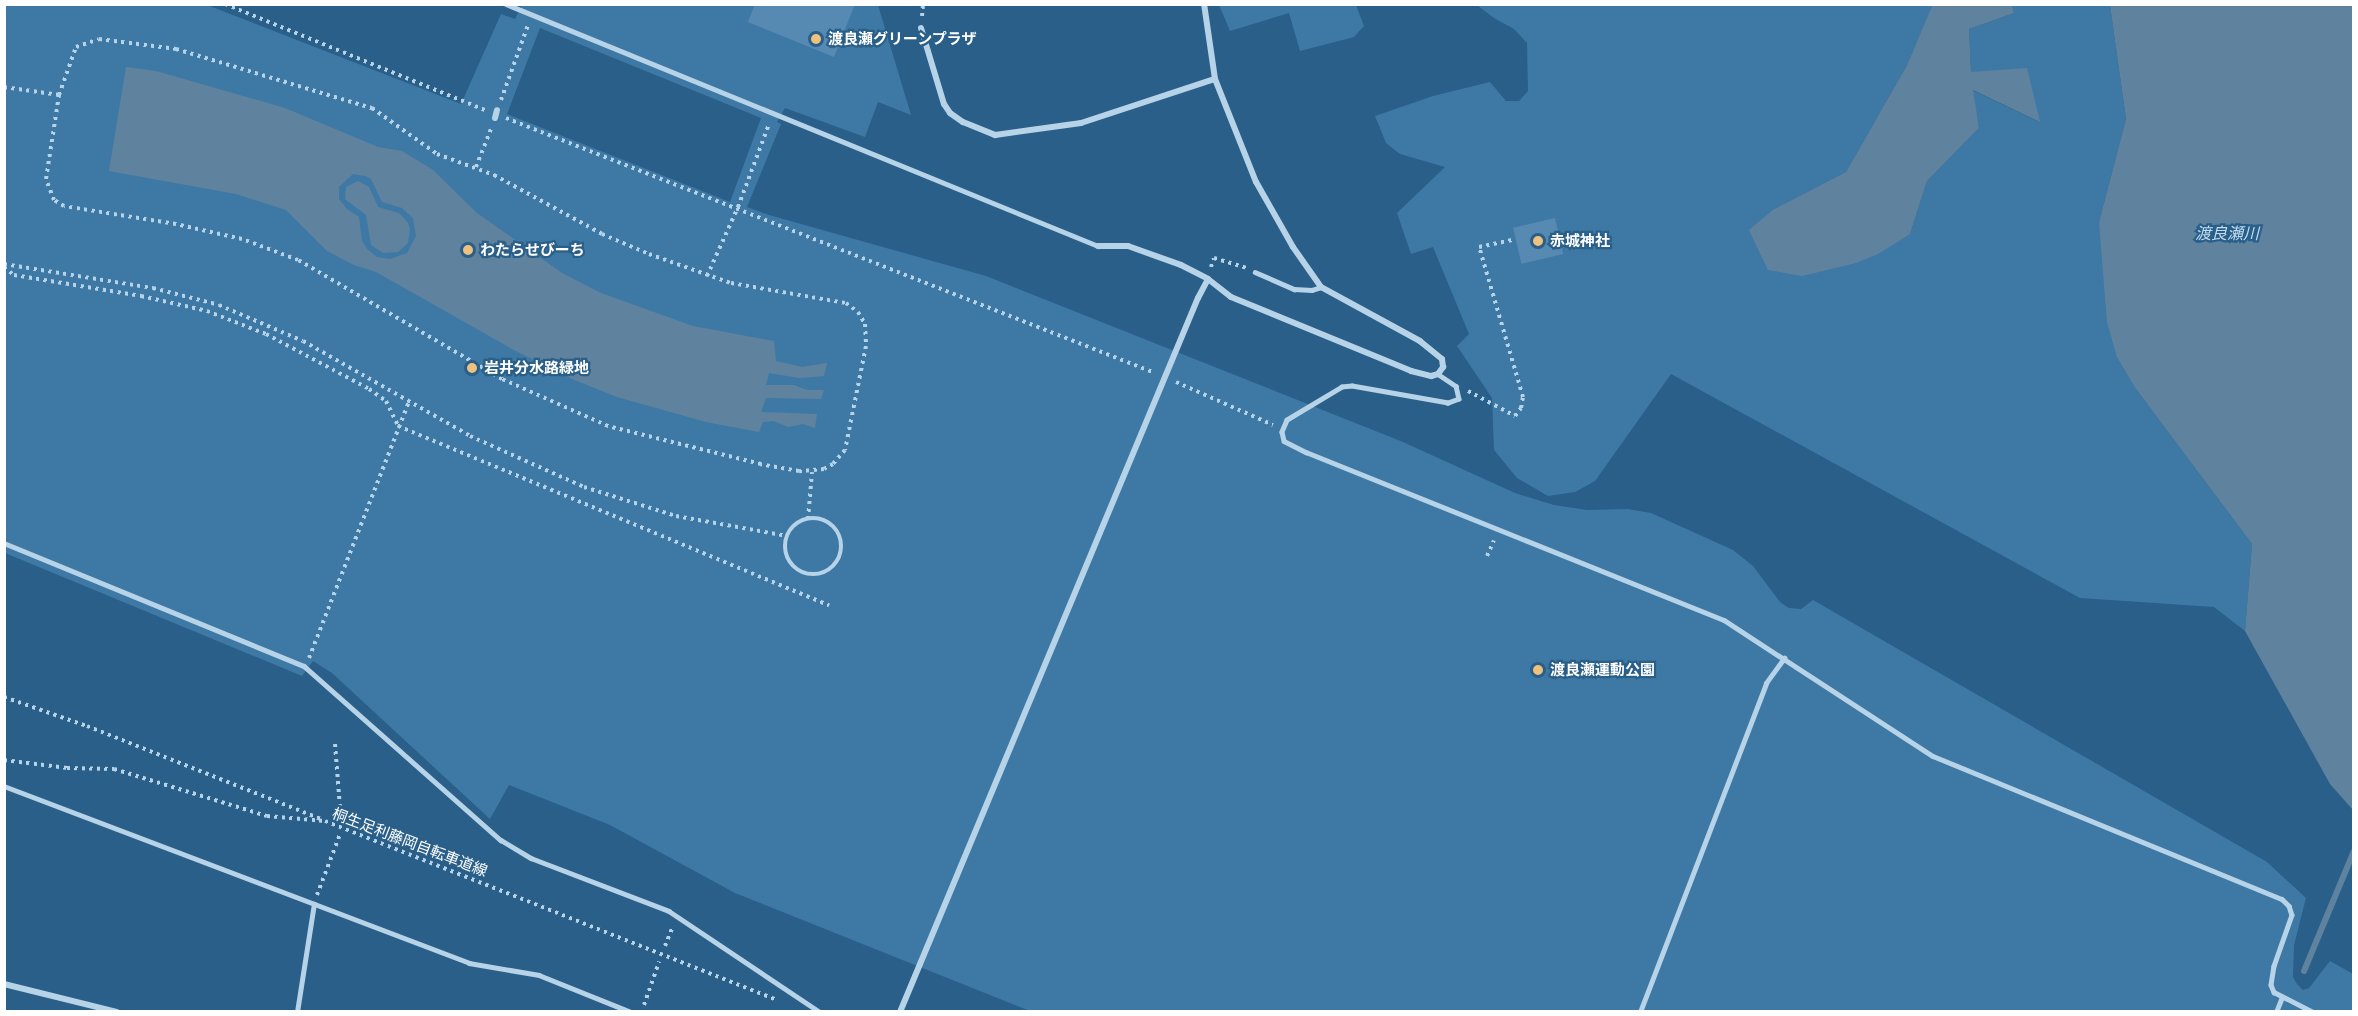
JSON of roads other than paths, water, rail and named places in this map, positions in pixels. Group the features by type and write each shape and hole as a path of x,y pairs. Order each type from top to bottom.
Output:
{"street":[{"path":"1098,246 1128,246 1181,265 1208,279 1231,297 1411,371 1431,376 1438,374 1443,367 1442,359 1436,352 1420,341 1321,287 1293,247 1256,182 1215,79 1204,4"},
{"path":"921,28 944,104 950,113 963,122 995,135 1081,123 1215,79"},
{"path":"900,1011 1198,298 1208,279"},
{"path":"4,984 117,1011"}],"lane":[{"path":"506,4 1098,246"},
{"path":"1256,272 1294,289 1312,290 1321,287"},
{"path":"1438,374 1456,386 1459,399 1448,403 1342,387 1287,420 1282,432 1284,441 1292,447 1724,620 1933,756 2282,899 2289,906 2292,915 2274,966 2271,985 2274,992 2282,997 2313,1011"},
{"path":"4,543 304,666 501,840 531,858 669,911 820,1011"},
{"path":"1640,1011 1766,683 1784,658"},
{"path":"4,786 470,963 539,975 631,1011"},
{"path":"297,1011 314,904"},
{"path":"2276,1011 2282,997"}],"water":[{"path":"1933,4 2012,5 2014,13 1969,29 1971,72 2027,68 2040,122 1973,90 1979,128 1927,181 1910,234 1878,254 1856,263 1802,276 1768,270 1749,230 1774,209 1846,172 1907,65"},
{"name":"渡良瀬川","path":"2110,5 2353,5 2353,810 2330,784 2245,631 2252,544 2136,389 2117,357 2107,322 2099,222 2126,119"},
{"name":"わたらせびーち","path":"126,67 156,71 285,108 378,147 402,151 433,170 477,213 562,273 601,293 693,326 774,341 776,361 802,367 827,363 824,376 799,378 769,373 766,385 794,385 807,390 824,390 821,399 766,398 761,412 817,414 815,428 803,424 788,427 774,421 763,422 759,432 706,422 617,397 572,379 512,349 376,272 354,265 327,251 286,210 236,194 109,171","holes":["353,174 371,179 382,202 402,208 413,218 416,236 407,253 390,259 377,257 367,249 362,241 359,217 347,209 339,199 339,187"]},
{"path":"358,181 369,187 378,207 399,213 408,223 410,229 408,243 398,252 383,253 371,245 366,215 345,199 346,187"}],"waterway":[{"path":"2304,971 2354,851"}],"place":[{"name":"渡良瀬グリーンプラザ","path":"816,39"},
{"name":"赤城神社","path":"1538,241"},
{"name":"わたらせびーち","path":"468,250"},
{"name":"岩井分水路緑地","path":"472,368"},
{"name":"渡良瀬運動公園","path":"1538,670"}]}
